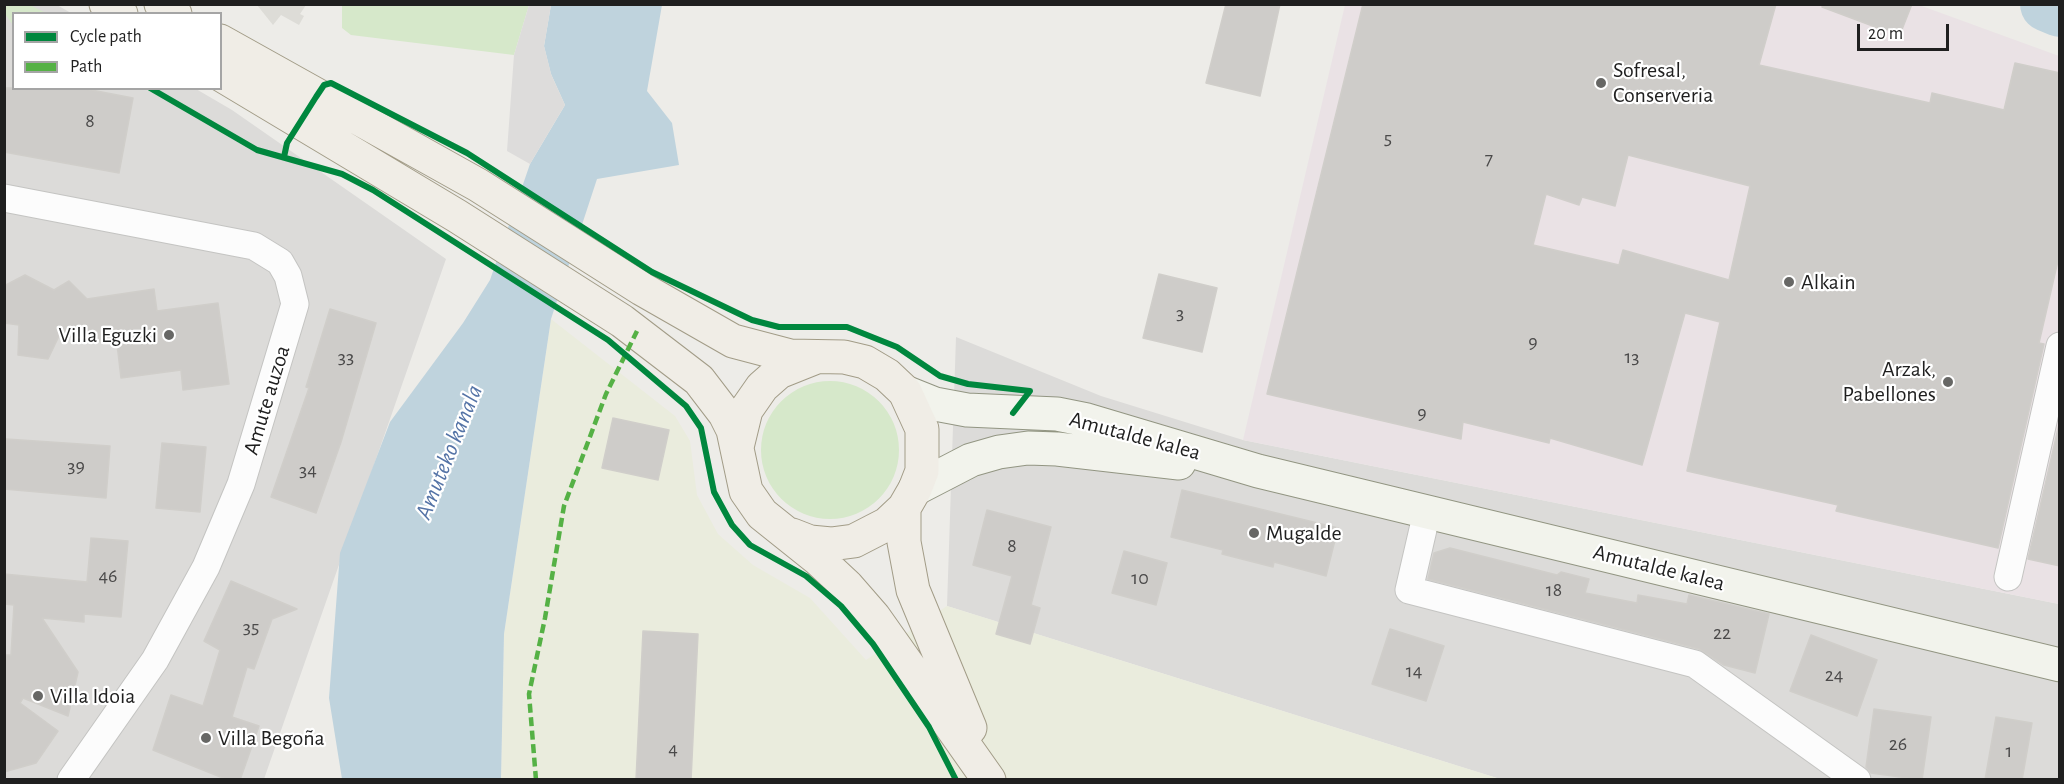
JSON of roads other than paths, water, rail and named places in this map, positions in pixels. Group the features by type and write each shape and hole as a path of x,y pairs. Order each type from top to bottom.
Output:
{"main road":[{"path":"222,42 269,71 477,185 642,289 733,341 790,356 844,357 865,362 886,375 905,392 922,429 923,461 910,498 904,542 913,590 990,780"},
{"path":"222,75 457,216 622,321 699,380 725,414 737,447 739,467 746,491 762,514 847,586 874,617 990,780"},
{"path":"737,447 746,410 762,387 779,372 818,356"},
{"name":"Amutalde kalea","path":"905,392 935,404 967,410 1057,414 1087,420 1258,471 2060,665"},
{"name":"Amutalde kalea","path":"910,498 971,460 999,452 1028,448 1057,449 1258,471"},
{"path":"784,532 810,542 831,544 854,541 887,524 910,498"}],"street":[{"name":"Amute auzoa","path":"4,198 254,246 280,262 288,276 294,304 241,484 206,567 155,660 71,780"},
{"path":"2008,577 2060,346"},
{"path":"1427,512 1409,590 1695,664 1857,780"}],"water":[{"name":"Amuteko kanala","path":"551,5 662,5 647,91 672,123 679,165 597,179 551,319 504,634 501,779 342,779 329,698 340,553 390,422 463,323 490,280 530,164 565,105 551,74 544,46"}],"waterway":[{"path":"2048,4 2060,9"}],"place":[{"name":"Sofresal, Conserveria","path":"1601,83"},
{"name":"Alkain","path":"1789,282"},
{"name":"Villa Eguzki","path":"169,335"},
{"name":"Arzak, Pabellones","path":"1948,382"},
{"name":"Mugalde","path":"1254,533"},
{"name":"Villa Idoia","path":"38,696"},
{"name":"Villa Begoña","path":"206,738"}]}
